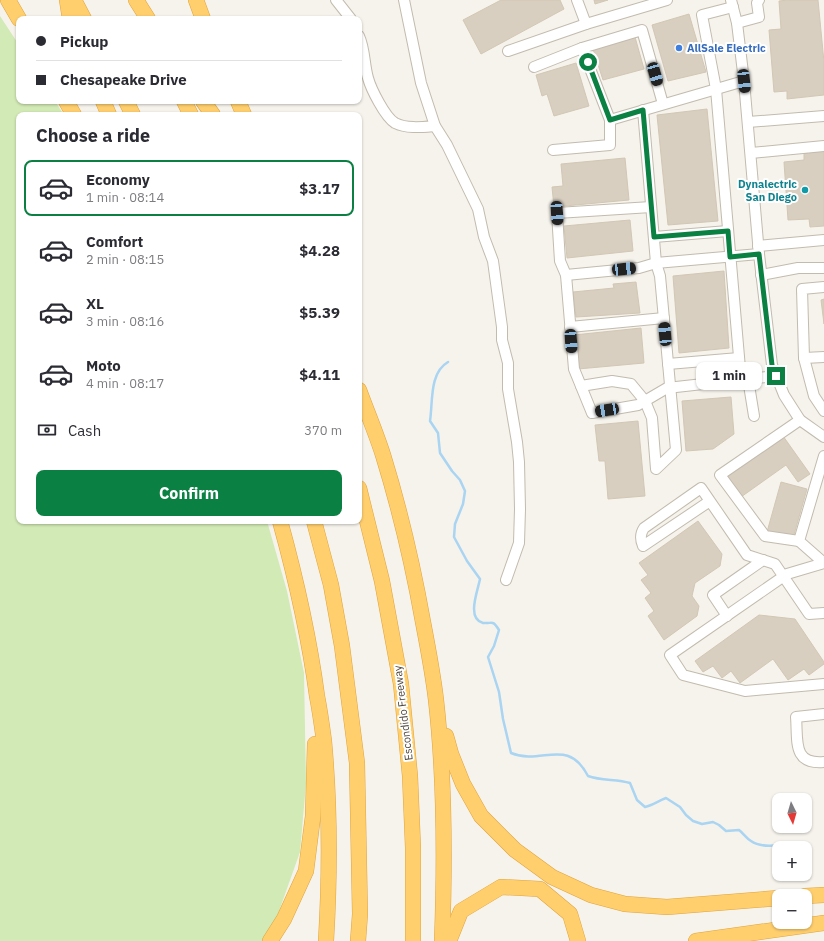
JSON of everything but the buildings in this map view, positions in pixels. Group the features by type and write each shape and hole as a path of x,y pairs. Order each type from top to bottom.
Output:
{"highway":[{"path":"8,0 17,16"},
{"path":"67,0 70,16"},
{"path":"74,0 82,16"},
{"path":"134,0 142,16"},
{"path":"134,0 146,16"},
{"path":"196,0 202,16"},
{"path":"362,398 382,454 396,500 418,593 436,700 441,759 444,838 442,941"},
{"name":"Escondido Freeway","path":"362,500 382,582 401,684 410,783 413,848 414,941"},
{"path":"281,524 294,571 307,631 324,740 329,837 329,893 326,941"},
{"path":"315,524 331,585 342,646 357,763 360,914 358,941"},
{"path":"270,941 284,919 306,871 313,816 315,753 313,665"},
{"path":"436,700 450,754 463,784 481,816 515,850 552,877 591,895 625,904 667,907 772,899"},
{"path":"449,941 461,912 501,887 540,889 570,914 578,941"},
{"path":"812,896 824,895"},
{"path":"696,941 824,923"}],"street":[{"path":"336,0 349,16"},
{"path":"404,0 421,83 435,126 447,145 478,209 484,237 493,261 502,327 502,340 508,363 508,388 518,442 519,462 519,543 506,580"},
{"path":"577,0 586,24"},
{"path":"508,50 586,24 667,0"},
{"path":"737,23 759,17 757,2 759,0"},
{"path":"754,416 739,358 716,89 702,15 732,4 737,23 744,81 761,275 772,365 784,396 800,420 824,437"},
{"path":"534,68 582,48 642,30 663,104"},
{"path":"362,47 368,78 382,108 394,122 409,126 435,126"},
{"path":"553,150 610,145 610,120 582,48"},
{"path":"610,120 744,81"},
{"path":"581,386 612,381 631,384 645,401 652,418 656,469 676,450 660,276 656,263 643,110"},
{"path":"748,122 824,116"},
{"path":"751,153 824,146"},
{"path":"651,206 557,213 560,261 566,275 574,369 592,413 638,405 667,388 776,376"},
{"path":"654,237 728,231"},
{"path":"566,275 639,268 656,263 730,257 759,250 824,240"},
{"path":"761,275 798,268 824,268"},
{"path":"824,287 802,289 804,358 814,396 824,411"},
{"path":"570,326 664,318"},
{"path":"804,358 824,357"},
{"path":"668,364 739,358"},
{"path":"800,420 720,475 765,536 799,541 824,563"},
{"path":"799,541 824,456"},
{"path":"710,501 644,546 641,542 640,534 644,528 701,488 710,501 747,555 775,564 809,614 824,613"},
{"path":"727,616 713,595 763,560"},
{"path":"824,563 787,574 670,655 683,675 745,691 824,684"},
{"path":"824,714 796,717 798,747 802,756 810,762 824,762"}],"green space":[{"path":"0,16 16,40 16,104 57,104 62,112 16,112 16,524 268,524 287,591 304,673 306,783 300,852 273,928 263,941 0,941"}],"waterway":[{"path":"448,362 442,367 435,380 430,421 438,433 440,453 460,480 465,491 463,504 455,524 454,537 467,561 480,579 474,604 475,616 483,623 495,624 499,630 494,646 488,657 499,692 503,719 511,753 522,756 553,754 571,757 580,764 588,776 598,779 630,783 637,800 645,807 666,798 680,807 693,821 702,824 713,822 726,831 739,830 754,843 761,845 772,845"}],"place":[{"name":"AllSale Electric","path":"679,48"},
{"name":"Dynalectric San Diego","path":"805,190"}],"route":[{"path":"588,62 610,120 643,110 654,237 728,231 730,257 759,254 772,365 776,376"}]}
